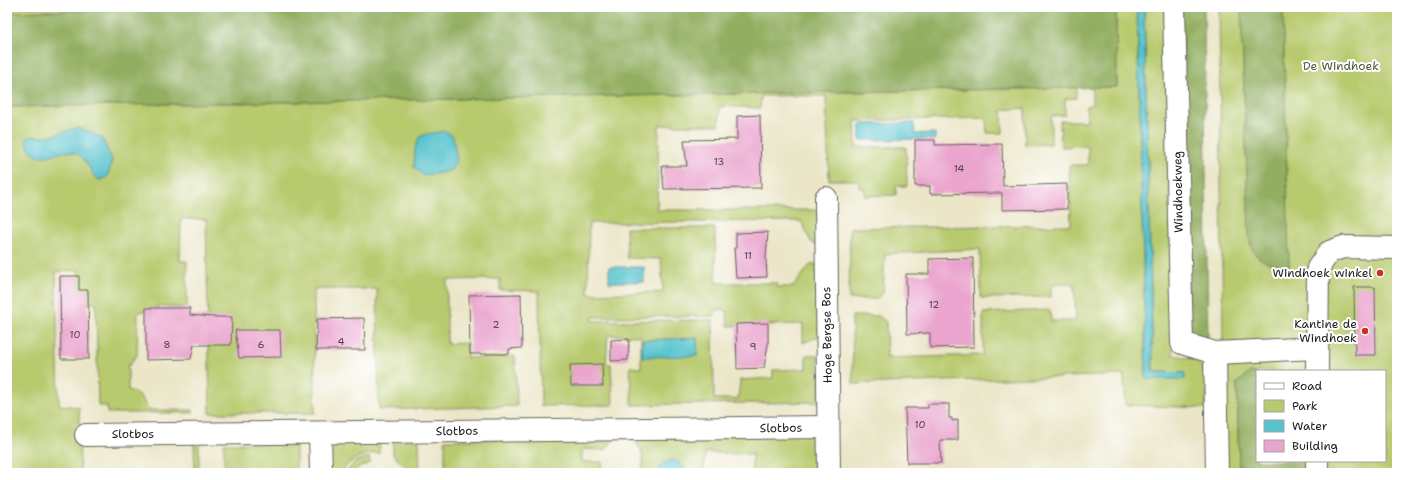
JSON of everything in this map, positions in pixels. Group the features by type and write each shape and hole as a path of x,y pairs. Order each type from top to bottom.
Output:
{"street":[{"name":"Windhoekweg","path":"1174,7 1182,343 1215,353 1317,348"},
{"name":"Hoge Bergse Bos","path":"826,198 829,473"},
{"path":"1317,370 1318,268 1329,252 1344,247 1397,248"},
{"path":"1215,353 1217,473"},
{"name":"Slotbos","path":"86,435 828,427"},
{"path":"320,433 321,473"},
{"path":"1317,462 1317,473"}],"green space":[{"path":"7,7 221,7 7,12"},
{"path":"221,7 1116,7 1117,87 7,107 7,12"},
{"path":"1116,7 1137,7 1146,378 1185,373 1153,372 1144,7 1166,7 1173,355 1191,359 1202,367 1205,373 1207,387 1206,408 1125,405 1124,375 853,384 852,316 879,316 886,322 887,358 983,355 983,313 1050,310 1051,321 1076,321 1074,284 1051,285 1051,297 981,298 980,249 885,254 883,293 877,299 849,299 850,228 1071,225 1069,165 1088,165 1088,146 1061,147 1060,121 1087,121 1086,106 1092,105 1092,87 1117,87"},
{"path":"1182,7 1204,7 1208,346 1196,339 1189,328"},
{"name":"De Windhoek","path":"1219,7 1241,7 1249,234 1253,250 1259,258 1289,267 1283,7 1397,7 1397,473 1309,473 1310,462 1386,462 1386,370 1310,370 1309,325 1305,335 1296,340 1223,343"},
{"path":"1241,7 1283,7 1289,267 1264,261 1256,255 1250,242"},
{"path":"1077,88 1076,98 1065,99 1065,115 1051,116 1051,144 1025,145 1025,108 1002,110 1003,133 987,133 986,118 855,121 856,147 906,147 907,186 896,186 896,195 864,196 865,188 859,188 858,180 829,180 826,96 761,96 760,108 720,106 719,125 659,125 657,210 818,210 818,246 811,242 801,221 589,223 588,294 663,292 661,259 627,258 626,228 715,228 716,283 777,283 777,287 793,287 810,265 817,264 819,336 803,343 803,324 728,326 727,311 715,309 714,316 593,317 593,321 713,320 714,399 738,399 740,380 773,378 773,370 806,369 806,355 818,355 820,402 632,405 630,367 641,368 641,336 608,335 606,364 611,364 613,405 541,406 539,291 500,290 500,279 447,280 447,344 467,343 467,358 515,356 517,406 379,410 377,289 314,289 315,413 210,413 206,219 181,219 180,261 187,261 187,308 160,306 138,313 137,356 131,364 128,365 128,390 140,397 147,410 193,410 193,413 107,413 107,406 98,406 96,303 87,304 79,290 78,270 56,272 59,405 79,407 80,473 7,473 7,107"},
{"path":"1294,355 1303,361 1308,370 1256,370 1256,374 1251,372 1237,383 1239,473 1223,473 1221,374 1227,361"},
{"path":"1251,372 1256,374 1256,462 1310,462 1309,473 1239,473 1237,383"},
{"path":"810,434 818,448 819,473 752,473 752,454 705,453 704,473 643,473 642,452 633,437"},
{"path":"615,437 606,450 582,449 582,462 602,462 602,473 445,473 445,440"},
{"path":"393,440 419,440 420,473 408,473 405,466 393,455"},
{"path":"346,441 380,441 379,453 367,454 353,460 341,473 327,473 330,453 340,443"},
{"path":"194,443 199,443 199,473 195,473"},
{"path":"224,443 296,444 296,473 249,473 224,464"},
{"path":"369,457 370,463 356,469 352,473 346,473 355,462"}],"water":[{"path":"1137,7 1144,7 1153,372 1185,373 1185,379 1146,379"},
{"path":"914,123 915,134 935,133 935,139 860,140 860,124"},
{"path":"77,128 102,138 112,160 108,176 100,180 96,178 83,159 73,152 45,156 34,154 26,140 31,136 49,136"},
{"path":"445,131 453,136 457,160 450,171 423,176 414,167 415,149 419,137"},
{"path":"609,267 644,267 644,282 609,282"},
{"path":"697,338 698,356 642,357 642,340"},
{"path":"673,460 678,462 684,468 686,473 658,473 663,464"}],"building":[{"path":"760,115 761,188 664,189 662,166 687,166 684,140 737,139 737,116"},
{"path":"915,140 935,140 935,145 1002,144 1003,186 1067,184 1067,209 1002,210 1002,193 930,194 930,186 915,186"},
{"path":"768,232 766,258 767,277 736,278 734,248 736,248 736,233"},
{"path":"973,258 974,347 930,348 930,333 907,334 906,274 929,274 929,259"},
{"path":"60,276 79,276 79,290 88,290 89,359 61,359"},
{"name":"Kantine de Windhoek","path":"1354,287 1375,287 1376,355 1355,355"},
{"path":"521,294 522,348 509,349 509,354 470,354 469,295"},
{"path":"146,308 190,308 190,315 232,317 231,345 194,345 191,359 146,360"},
{"path":"364,318 365,350 316,350 317,319"},
{"path":"768,323 768,344 764,368 737,369 736,324"},
{"path":"235,330 280,330 281,357 239,358"},
{"path":"629,339 628,360 611,361 611,340"},
{"path":"602,364 603,386 571,386 570,365"},
{"path":"928,404 949,404 949,418 952,418 952,421 958,420 958,440 940,440 941,463 907,463 905,408 928,408"}],"place":[{"name":"Windhoek winkel","path":"1380,273"},
{"name":"Kantine de Windhoek","path":"1365,331"}]}
